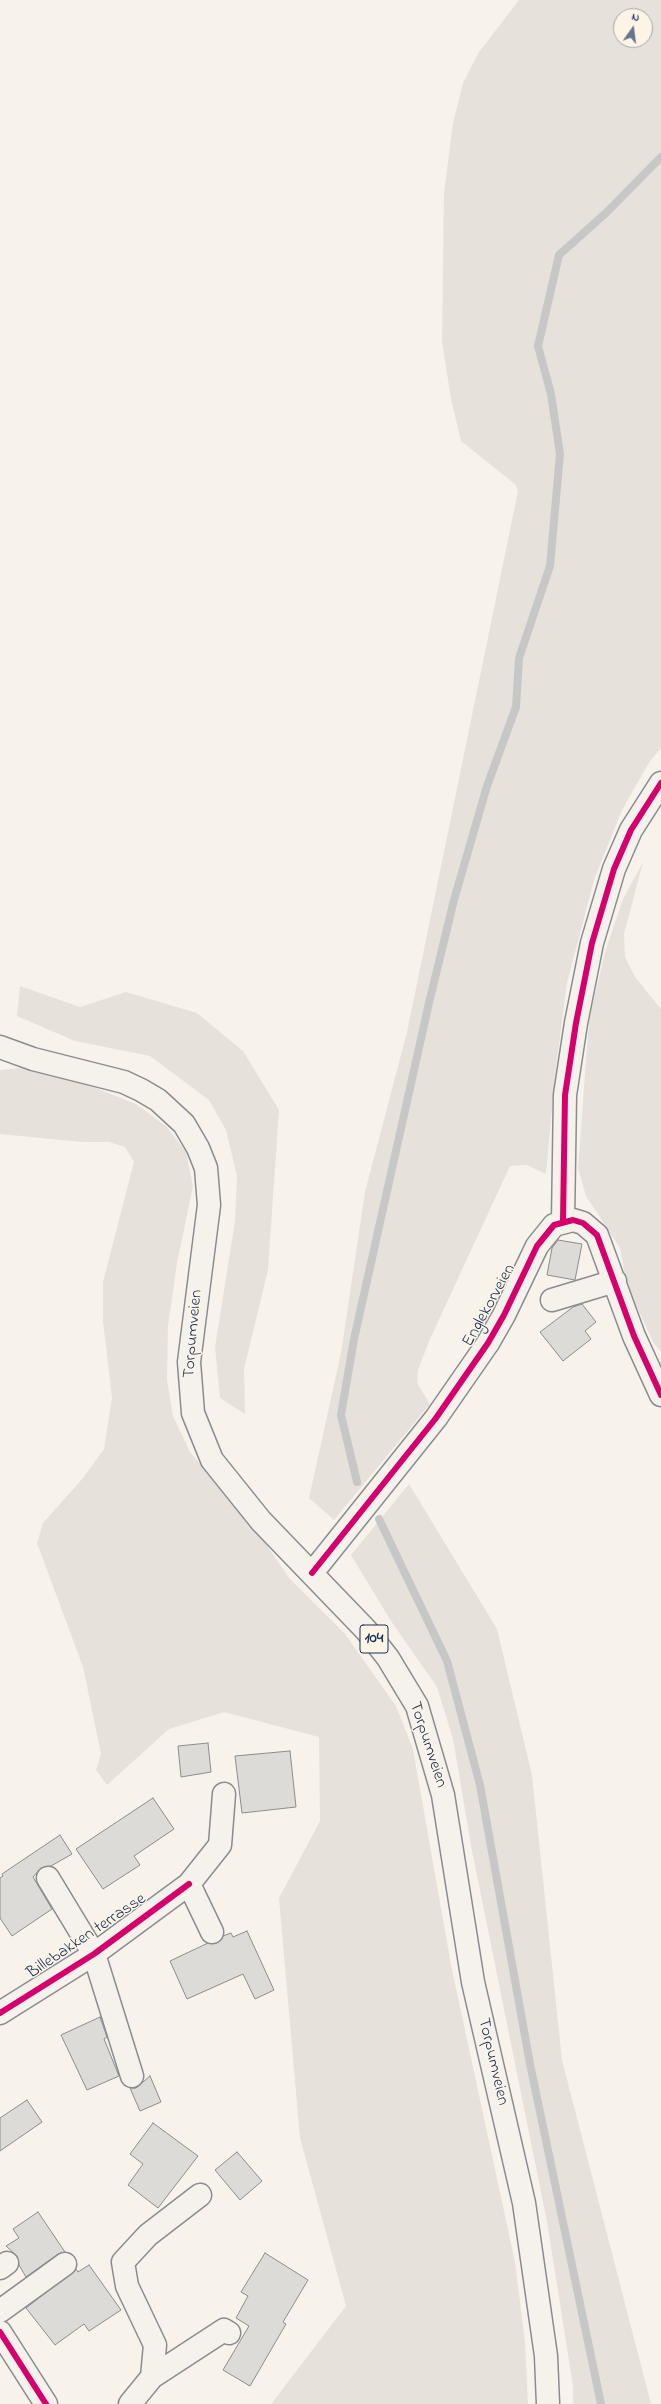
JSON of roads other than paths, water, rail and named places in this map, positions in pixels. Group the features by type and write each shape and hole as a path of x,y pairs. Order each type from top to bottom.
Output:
{"main road":[{"path":"661,783 628,837 614,868 592,943 576,1023 565,1095 563,1221 573,1220 583,1223 597,1235 634,1336 661,1395"},
{"name":"Torpumveien","path":"0,1047 33,1059 124,1082 158,1100 184,1124 206,1168 209,1204 189,1362 193,1413 212,1460 261,1521 366,1630 388,1658 417,1706 443,1795 474,1982 524,2203 546,2356 548,2404"},
{"name":"Englekorveien","path":"312,1573 436,1418 488,1343 537,1246 554,1225 563,1221"},
{"path":"552,1300 615,1281"},
{"name":"Billebakken terrasse","path":"0,2012 94,1954 189,1884 220,1845 224,1794"},
{"path":"48,1878 94,1954 132,2076"},
{"path":"189,1884 212,1932"},
{"path":"152,2377 155,2345 127,2286 123,2262 148,2235 200,2195"},
{"path":"0,2311 65,2264"},
{"path":"130,2404 152,2377 224,2330 229,2333"},
{"path":"0,2332 46,2404"}],"waterway":[{"path":"357,1482 341,1415 354,1339 429,1003 454,900 487,786 516,707 519,658 550,566 560,454 551,394 538,346 559,255 607,212 661,157"},
{"path":"379,1519 447,1661 480,1785 530,2064 601,2404"}]}
